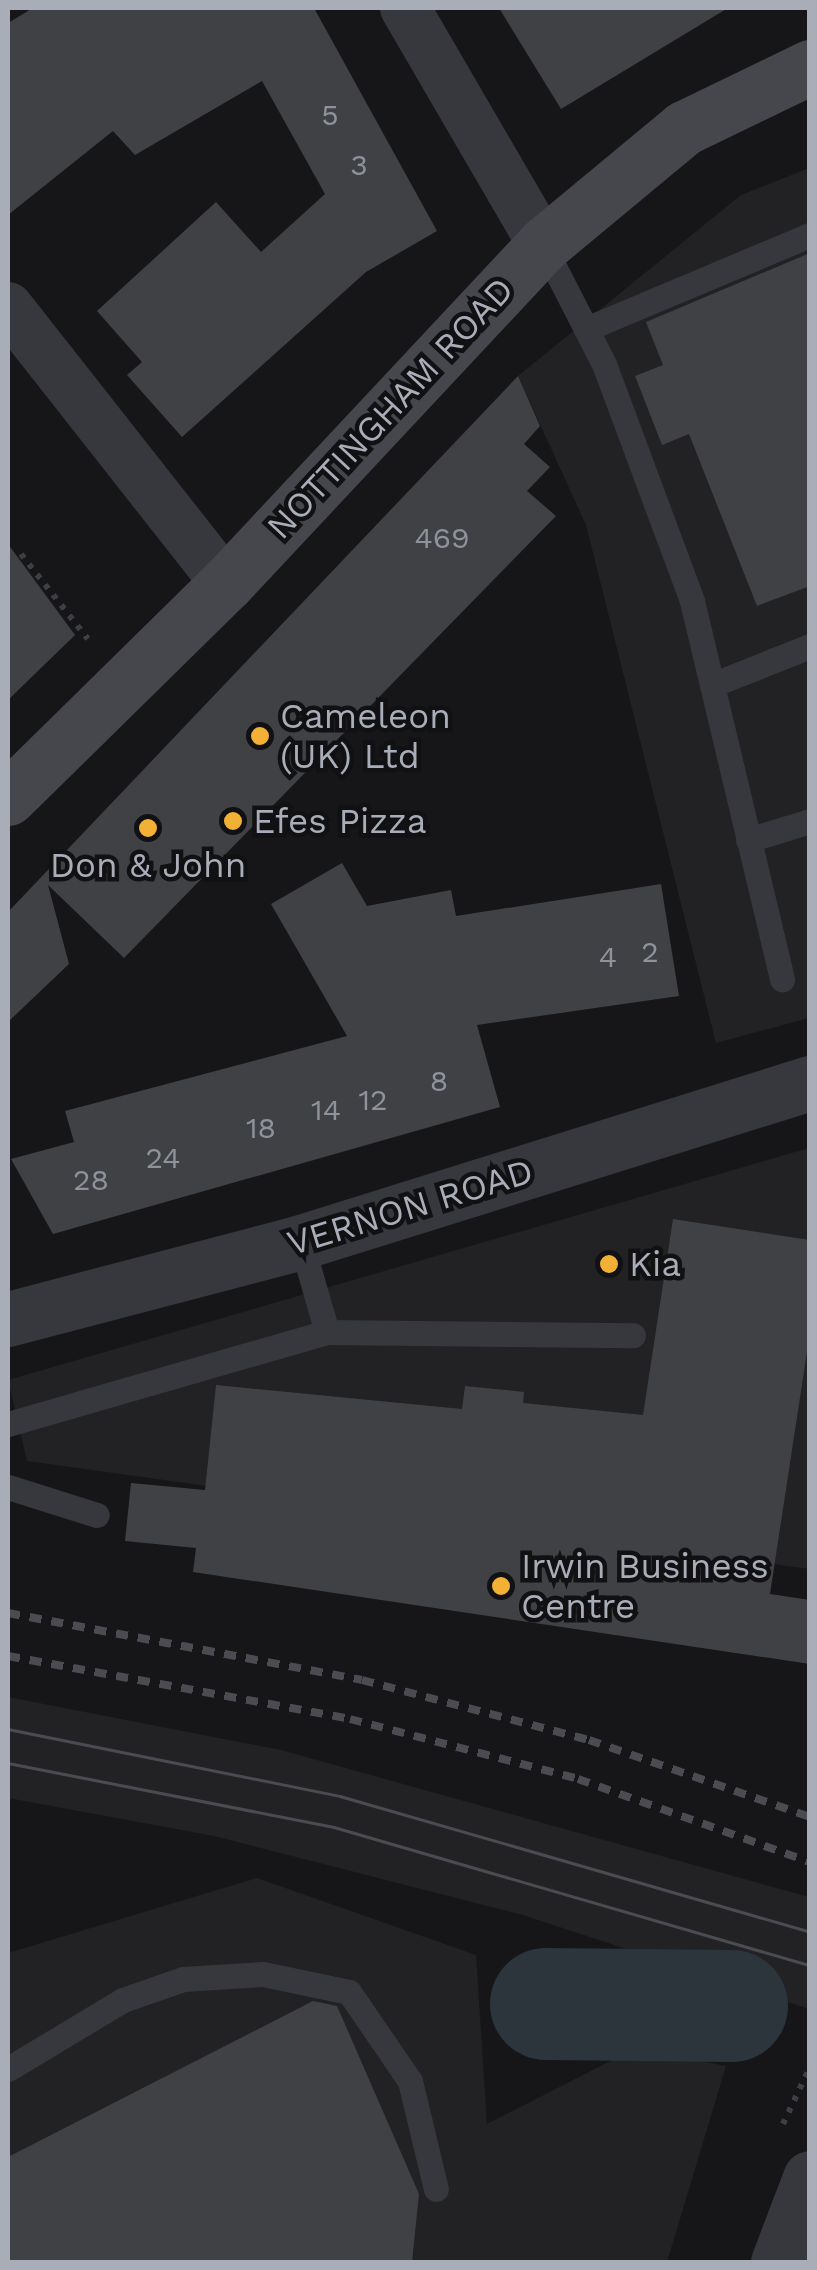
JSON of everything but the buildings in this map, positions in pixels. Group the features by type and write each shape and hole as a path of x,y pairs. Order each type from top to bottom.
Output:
{"main road":[{"name":"NOTTINGHAM ROAD","path":"8,798 226,584 543,245 684,128 810,68"}],"street":[{"path":"404,8 543,245"},
{"path":"8,307 226,584"},
{"name":"VERNON ROAD","path":"8,1318 301,1242 798,1098"},
{"path":"778,2262 792,2162"}],"lane":[{"path":"586,328 810,234"},
{"path":"543,245 586,328 692,600 782,979"},
{"path":"712,685 810,646"},
{"path":"748,840 810,821"},
{"path":"301,1242 327,1332"},
{"path":"8,1424 327,1332 633,1335"},
{"path":"8,1487 97,1515"},
{"path":"8,2068 123,2000 184,1980 263,1974 350,1992 410,2081 436,2188"}],"path":[{"path":"21,554 123,685"},
{"path":"792,2162 810,2067"}],"shaded area":[{"path":"809,168 809,1018 716,1043 586,525 518,376 741,195"},
{"name":"Kia","path":"809,1148 809,1569 27,1461 8,1380"},
{"path":"8,1697 281,1750 809,1897 809,2009 523,1915 214,1836 8,1798"},
{"path":"257,1878 476,1955 487,2124 636,2048 726,2066 667,2262 8,2262 8,1953"}],"waterway":[{"path":"546,2004 732,2006"}],"tram line":[{"path":"8,1729 340,1796 810,1932"},
{"path":"8,1763 334,1827 810,1965"}],"railway":[{"path":"8,1613 362,1680 589,1740 810,1817"},
{"path":"8,1656 350,1719 578,1779 810,1862"}],"place":[{"name":"Cameleon (UK) Ltd","path":"260,736"},
{"name":"Efes Pizza","path":"233,821"},
{"name":"Don & John","path":"148,828"},
{"name":"Kia","path":"609,1264"},
{"name":"Irwin Business Centre","path":"501,1586"}]}
